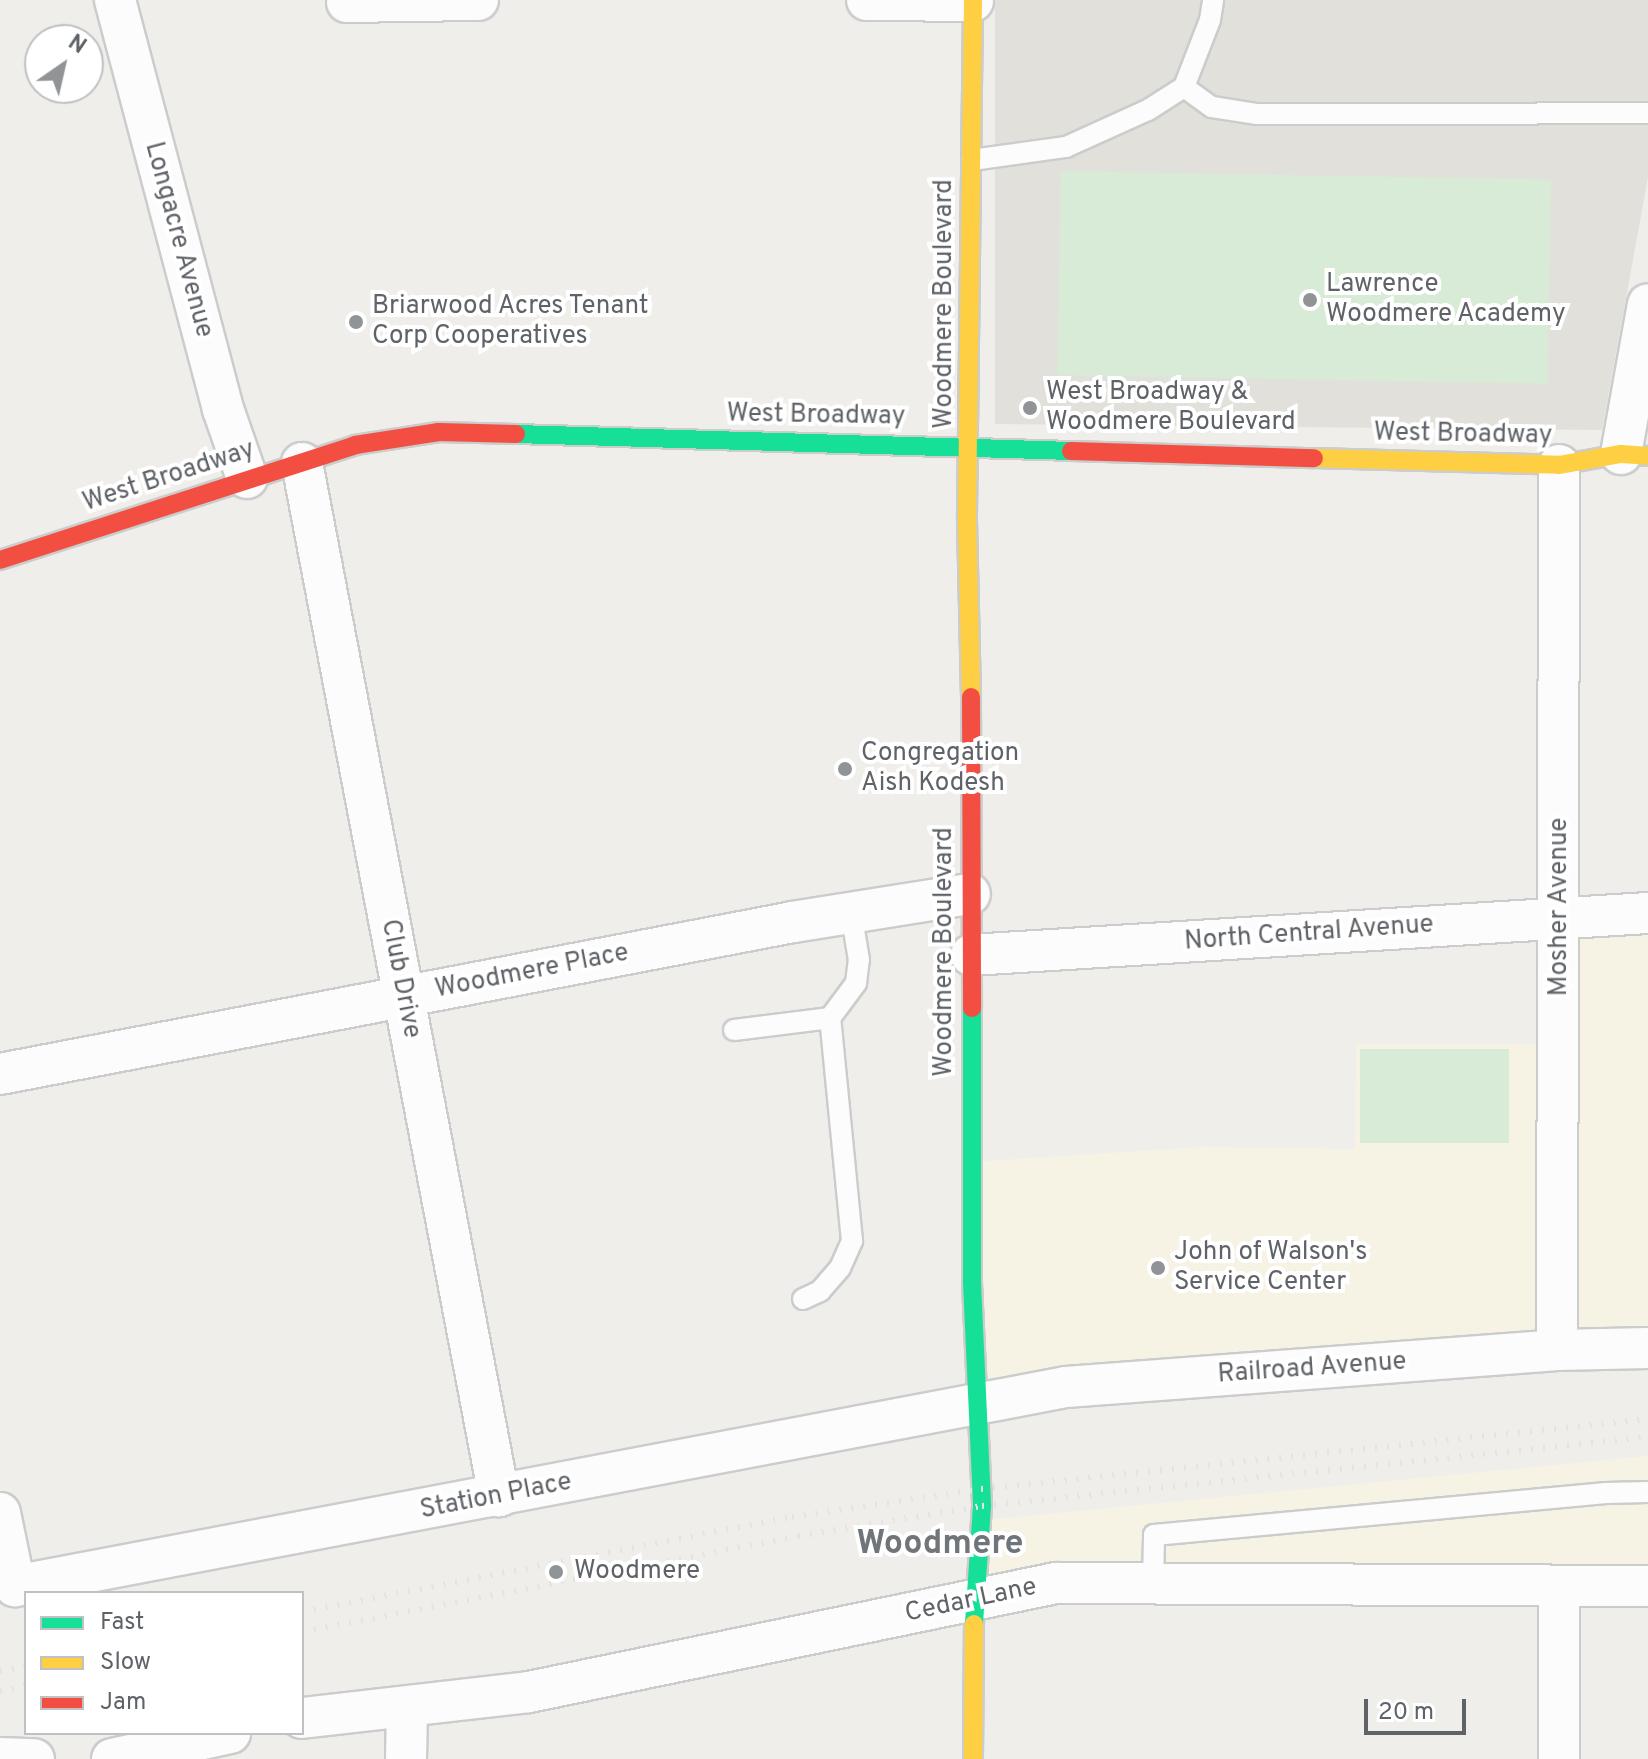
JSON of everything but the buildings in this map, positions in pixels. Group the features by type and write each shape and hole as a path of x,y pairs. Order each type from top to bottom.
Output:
{"street":[{"name":"Longacre Avenue","path":"115,0 223,409 247,478"},
{"path":"347,2 478,0"},
{"path":"867,0 973,0"},
{"name":"Woodmere Boulevard","path":"973,0 967,515 971,575 972,1283 982,1506 974,1601 973,1759"},
{"path":"1635,455 1648,304"},
{"name":"West Broadway","path":"0,560 355,445 439,432 1559,465 1635,455"},
{"name":"Club Drive","path":"302,463 499,1496"},
{"name":"Mosher Avenue","path":"1557,1350 1559,465"},
{"name":"Woodmere Place","path":"0,1074 851,912 970,894"},
{"name":"North Central Avenue","path":"971,955 1648,913"},
{"name":"Railroad Avenue","path":"978,1407 1066,1387 1557,1350 1648,1348"},
{"name":"Station Place","path":"0,1513 15,1586 978,1407"},
{"name":"Cedar Lane","path":"304,1718 529,1692 1056,1583 1648,1586"},
{"path":"1559,1586 1559,1759"},
{"path":"406,1759 407,1708"},
{"path":"112,1759 221,1735"},
{"path":"0,1758 34,1759"}],"lane":[{"path":"972,160 1066,147 1148,110 1184,87 1210,20 1213,0"},
{"path":"1184,87 1212,107 1257,114 1648,113"},
{"path":"803,1299 820,1291 840,1268 852,1241 830,1018 856,983 859,960 851,912"},
{"path":"734,1030 830,1018"},
{"path":"1153,1584 1154,1535 1606,1493 1648,1492"}],"shaded area":[{"name":"Lawrence Woodmere Academy","path":"995,0 1648,0 1648,177 1602,430 995,424"},
{"path":"1648,904 1648,1357 972,1418 971,1162 1203,1147 1355,1149 1356,1044 1553,1044 1548,907"},
{"path":"1648,1456 1648,1586 978,1594 985,1520"}],"green space":[{"path":"1061,171 1551,180 1547,384 1057,375"},
{"path":"1360,1049 1509,1049 1509,1143 1360,1143"}],"railway":[{"path":"304,1612 792,1517 981,1489 1648,1419"},
{"path":"304,1632 798,1536 982,1506 1648,1437"},
{"path":"0,1671 24,1666"},
{"path":"0,1691 24,1686"}],"traffic: fast":[{"path":"516,434 1071,451"},
{"path":"972,1008 972,1283 982,1506 974,1624"}],"traffic: slow":[{"path":"971,697 967,515 973,0"},
{"path":"1314,458 1559,465 1621,454 1648,456"},
{"path":"973,1759 974,1624"}],"traffic: jam":[{"path":"0,560 355,445 439,432 516,434"},
{"path":"1071,451 1314,458"},
{"path":"971,697 972,1008"}],"place":[{"name":"Lawrence Woodmere Academy","path":"1310,300"},
{"name":"Briarwood Acres Tenant Corp Cooperatives","path":"356,322"},
{"name":"West Broadway & Woodmere Boulevard","path":"1030,408"},
{"name":"Congregation Aish Kodesh","path":"845,769"},
{"name":"John of Walson's Service Center","path":"1158,1268"},
{"name":"Woodmere","path":"556,1572"}],"district":[{"name":"Woodmere","path":"940,1545"}]}
